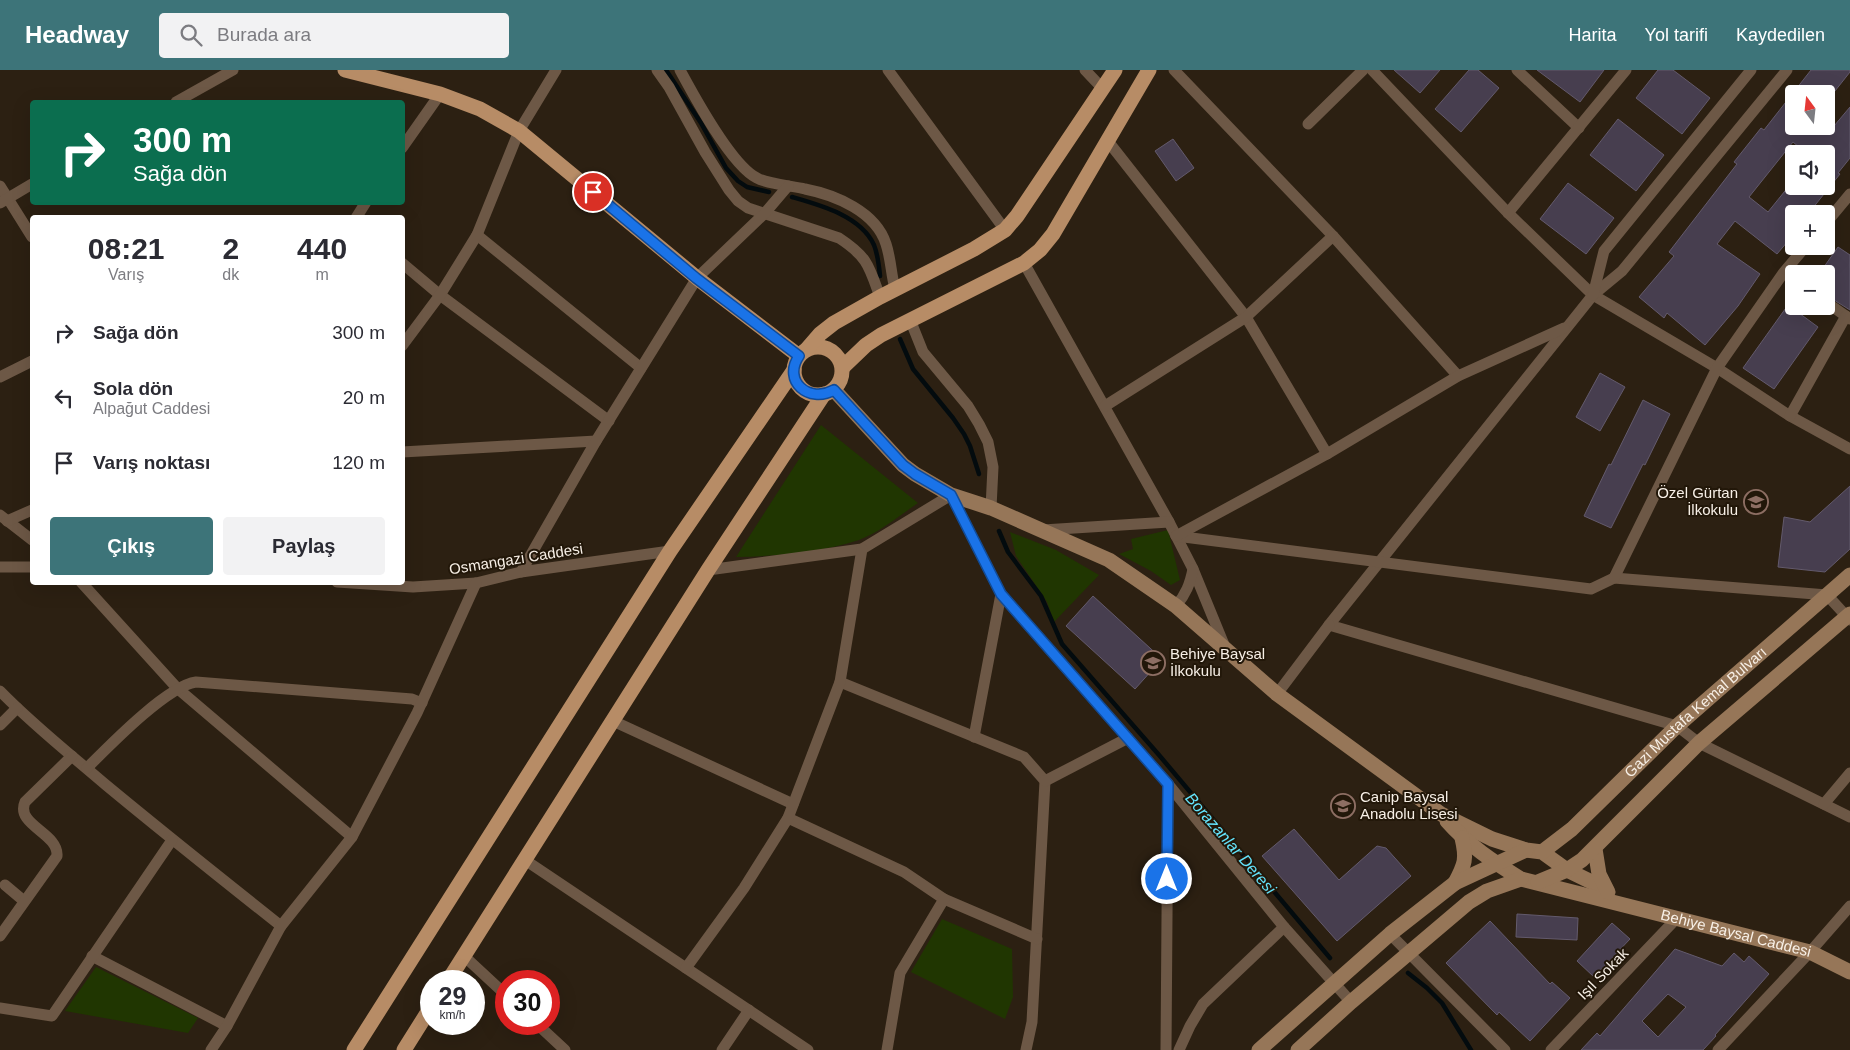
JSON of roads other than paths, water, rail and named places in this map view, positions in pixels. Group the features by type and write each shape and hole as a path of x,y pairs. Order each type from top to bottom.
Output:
{"main road":[{"path":"345,70 440,94 480,109 518,131 696,278 800,358"},
{"path":"354,1050 670,551 800,358 820,334 834,323 1005,230 1104,89 1115,70"},
{"path":"843,367 866,345 881,335 911,322 1024,263 1040,250 1053,234 1149,70"},
{"path":"455,970 708,570 829,392 840,383 843,367 836,353 822,346 814,346 800,358 797,383 810,394 829,392"},
{"path":"829,392 903,465 915,474 951,495 991,508 1109,560 1176,606 1277,694 1441,814 1492,839 1526,850 1542,852 1567,870 1606,889"},
{"name":"Gazi Mustafa Kemal Bulvarı","path":"1542,852 1572,829 1677,726 1850,575"},
{"name":"Gazi Mustafa Kemal Bulvarı","path":"1538,882 1567,870 1595,849 1699,743 1849,617"},
{"path":"1441,814 1462,838 1495,863 1521,879"},
{"path":"1455,883 1466,858 1462,838"},
{"path":"1595,849 1599,874 1606,889 1619,904"},
{"path":"1259,1050 1390,934 1455,883 1526,850"},
{"path":"1298,1050 1351,1002 1469,902 1486,891 1521,879"},
{"name":"Behiye Baysal Caddesi","path":"1521,879 1810,952 1850,972"},
{"path":"404,1050 420,1025"}],"street":[{"path":"180,100 233,70"},
{"path":"405,342 440,295 477,235 518,131 556,70"},
{"path":"657,70 669,86 705,152 738,201 748,208 839,238 852,246 863,256 869,266 880,297"},
{"path":"680,70 728,149 742,166 757,178 824,194 848,205 872,220 884,237 895,289"},
{"path":"888,70 1005,230"},
{"path":"1085,70 1104,89"},
{"path":"1174,70 1332,236 1458,376"},
{"path":"1308,124 1363,70"},
{"path":"1372,70 1508,213 1593,295 1717,368 1790,416 1850,448"},
{"path":"1516,70 1580,128"},
{"path":"1508,213 1626,70"},
{"path":"1593,295 1604,251 1751,70"},
{"path":"1277,694 1378,562 1593,295 1622,271 1787,70"},
{"path":"405,144 440,94"},
{"path":"1107,140 1246,317 1327,454"},
{"path":"4,201 30,185"},
{"path":"0,186 4,201 30,234"},
{"path":"521,572 596,441 696,278 765,213 788,186"},
{"path":"1835,212 1850,194"},
{"path":"477,235 641,368"},
{"path":"1105,406 1246,317 1332,236"},
{"path":"1024,263 1169,522 1193,569 1225,648"},
{"path":"405,266 440,295 609,421"},
{"path":"1614,578 1717,368 1785,281"},
{"path":"1790,416 1848,317 1835,308"},
{"path":"911,322 923,352 968,406 988,442 993,467 991,508"},
{"path":"1176,536 1327,454 1458,376 1567,327"},
{"path":"0,377 30,362"},
{"path":"405,452 596,441"},
{"path":"708,570 862,549 951,495 1001,594 1168,784 1284,926 1351,1002"},
{"path":"3,518 30,511"},
{"path":"3,518 30,538"},
{"path":"1042,530 1169,522"},
{"path":"1176,536 1591,588 1614,578 1827,595 1849,617"},
{"path":"686,968 744,888 788,818 840,682 862,549"},
{"name":"Osmangazi Caddesi","path":"383,585 413,587 476,583 521,572 670,551"},
{"path":"0,567 30,567"},
{"path":"1176,606 1190,584 1193,569"},
{"path":"211,1050 227,1026 282,926 352,838 422,703 476,583"},
{"path":"84,585 177,688 352,838"},
{"path":"974,737 1001,594"},
{"path":"1329,625 1677,726 1699,743 1850,817"},
{"path":"86,768 119,736 177,688 188,683 196,682 412,699 422,703"},
{"path":"840,682 1024,756 1045,781 1032,1022 1026,1050"},
{"path":"0,691 72,756 172,840 282,926"},
{"path":"0,725 17,708"},
{"path":"613,721 793,804"},
{"path":"1045,781 1128,738"},
{"path":"0,936 56,859 58,853 55,844 26,817 23,806 72,756"},
{"path":"1824,804 1850,774"},
{"path":"1166,1050 1168,784"},
{"path":"788,818 904,872 944,899 1037,939"},
{"path":"0,1008 52,1016 172,840"},
{"path":"525,860 808,1050"},
{"path":"2,886 24,901"},
{"path":"887,1050 900,973 944,899"},
{"path":"1718,1050 1810,952 1850,906"},
{"name":"Işıl Sokak","path":"1551,1050 1677,918"},
{"path":"1179,1050 1203,1004 1284,926"},
{"path":"1390,934 1505,1050"},
{"path":"92,956 227,1026"},
{"path":"464,956 495,986"},
{"path":"722,1050 749,1010"},
{"path":"549,1035 565,1050"}],"waterway":[{"name":"Borazanlar Deresi","path":"666,70 701,123 726,168 738,181 747,187 769,192"},
{"name":"Borazanlar Deresi","path":"792,197 839,213 860,226 874,245 880,276"},
{"name":"Borazanlar Deresi","path":"900,339 913,369 964,434 979,474"},
{"name":"Borazanlar Deresi","path":"999,531 1008,552 1041,596 1062,644 1159,755 1330,958"},
{"name":"Borazanlar Deresi","path":"1408,973 1442,1003 1471,1050"}],"place":[{"name":"Özel Gürtan İlkokulu","path":"1756,502"},
{"name":"Behiye Baysal İlkokulu","path":"1153,663"},
{"name":"Canip Baysal Anadolu Lisesi","path":"1343,806"}]}
